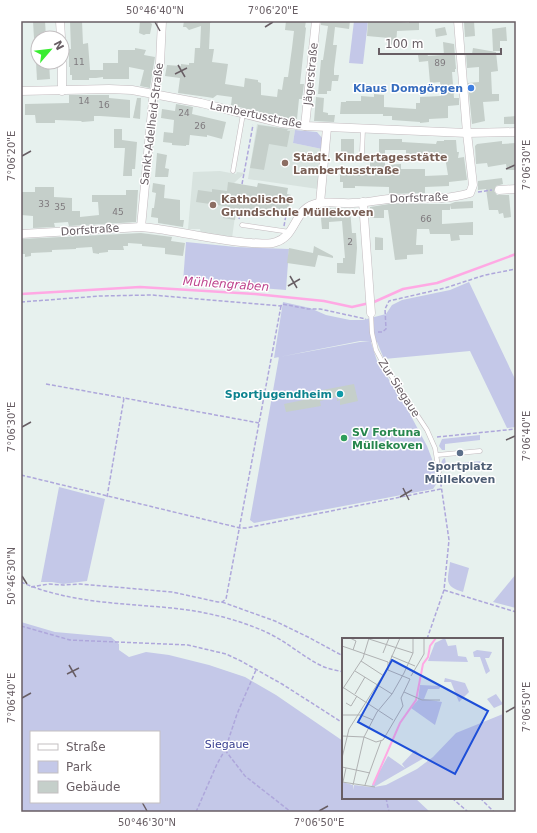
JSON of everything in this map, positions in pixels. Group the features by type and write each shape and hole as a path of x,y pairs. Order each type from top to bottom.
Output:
{"street":[{"name":"Sankt-Adelheid-Straße","path":"140,228 144,178 154,95 160,63 162,21"},
{"name":"Jägerstraße","path":"304,126 316,21"},
{"name":"Dorfstraße","path":"21,234 154,228 236,242 276,242 286,232 300,213 309,206 320,203 354,203 373,200 461,196 470,193 473,185 467,133 458,21"},
{"path":"62,70 62,91"},
{"name":"Lambertusstraße","path":"21,91 109,89 132,90 201,103 281,123 327,128 467,133 516,132"},
{"path":"320,203 327,128"},
{"path":"499,190 516,189"},
{"name":"Zur Siegaue","path":"363,202 371,313"}],"lane":[{"path":"233,171 243,114"},
{"path":"342,160 358,159 362,153 363,129"},
{"path":"242,225 286,232"},
{"name":"Zur Siegaue","path":"371,313 372,333 378,356 431,438 437,455 439,472"},
{"path":"437,455 480,451"}],"path":[{"path":"242,184 254,116"},
{"path":"477,192 499,190"},
{"path":"286,215 286,232"},
{"path":"372,333 382,332 386,329 385,309 389,301 444,288 485,275 516,269"},
{"path":"21,302 100,296 152,296 281,306 282,304 320,309 371,322"},
{"path":"222,602 226,599 281,306"},
{"path":"46,384 259,423"},
{"path":"107,497 124,398"},
{"path":"431,438 516,429"},
{"path":"427,638 444,590 449,540 439,472"},
{"path":"21,475 240,528 254,527 441,489"},
{"path":"21,582 65,597 136,606 171,607 206,613 238,622 269,634 320,666 342,672"},
{"path":"32,587 49,584 80,584 172,592 222,602 275,621 342,655"},
{"path":"444,590 516,612"},
{"path":"21,626 70,640 188,645 226,654 282,684 342,722"},
{"path":"196,812 217,764 225,750 237,714 256,670"},
{"path":"225,750 245,776 291,812"},
{"path":"386,799 389,812"},
{"path":"453,799 468,812"},
{"path":"481,799 494,812"}],"shaded area":[{"name":"Städt. Kindertagesstätte Lambertusstraße","path":"257,124 295,130 293,143 322,149 318,189 248,179"},
{"name":"Katholische Grundschule Müllekoven","path":"220,171 236,174 237,172 245,173 234,183 231,201 237,202 232,238 201,233 200,229 188,229 193,172"}],"green space":[{"path":"354,21 368,21 363,64 349,63"},
{"path":"295,130 317,132 323,139 322,149 293,143"},
{"path":"186,242 236,247 289,249 286,290 183,282"},
{"name":"SV Fortuna Müllekoven","path":"469,282 516,381 516,427 507,428 470,351 384,359 377,342 371,342 377,361 404,403 427,446 432,459 437,483 433,489 254,523 250,520 279,357 274,358 283,302 310,308 326,315 350,320 363,320 386,314 392,305 402,300 450,290","holes":["360,341 370,342 360,342 280,357"]},
{"path":"480,435 480,440 445,444 445,450 442,450 439,446 442,439"},
{"path":"445,458 446,464 482,461 483,465 442,469 441,463"},
{"path":"59,487 105,499 87,581 63,584 41,582"},
{"path":"450,562 469,568 463,592 452,587 448,582"},
{"path":"516,574 516,608 493,602"},
{"name":"Siegaue","path":"21,622 55,632 111,637 119,644 119,650 129,657 146,652 169,655 209,665 245,677 276,695 342,740 342,799 416,799 430,812 21,812"}],"building":[{"path":"33,21 45,21 46,30 34,30"},
{"path":"70,21 82,21 83,44 88,43 90,70 103,70 103,63 118,63 118,50 135,50 135,48 146,50 144,55 155,57 150,88 140,86 144,70 129,67 129,79 103,79 103,77 89,78 89,80 72,80 72,75 70,75"},
{"path":"140,21 149,21 152,24 150,34 144,35 139,33"},
{"path":"184,21 213,21 210,23 209,49 214,49 212,62 228,64 225,84 244,87 245,78 258,80 258,82 261,83 261,95 277,97 278,89 282,90 284,77 288,77 292,48 294,31 285,30 286,21 306,21 300,84 304,84 302,99 299,99 297,119 282,118 231,105 232,97 217,95 213,98 178,93 180,78 165,76 167,65 181,66 181,64 189,65 189,63 194,63 195,48 200,48 201,26 189,30 186,27 183,27"},
{"path":"321,21 350,21 349,29 335,27 333,45 337,45 334,75 339,75 338,81 332,81 331,91 327,91 327,94 318,94 321,60 323,60 328,26 321,25"},
{"path":"368,21 409,23 409,21 419,21 419,30 397,31 396,45 388,44 389,38 367,36"},
{"path":"474,21 475,36 465,37 464,22"},
{"path":"445,27 447,35 436,37 435,29"},
{"path":"506,27 507,41 500,41 500,51 493,51 492,29"},
{"path":"443,42 454,44 456,69 455,72 452,72 454,98 459,98 459,105 448,106 448,118 429,119 429,122 420,123 392,120 392,116 383,116 383,114 340,114 341,102 361,101 361,96 374,97 374,94 384,95 384,107 416,109 416,103 420,103 420,97 441,96 440,82 430,83 428,60 419,62 418,55 444,55"},
{"path":"473,48 496,52 498,71 491,72 492,94 499,94 499,101 483,102 485,121 472,124 468,83 479,82 479,67 467,68 466,53 472,54"},
{"path":"36,70 49,70 50,79 37,80"},
{"path":"69,95 109,95 109,98 130,100 130,118 94,116 94,121 82,122 55,120 55,123 36,123 35,115 25,115 25,104 69,103"},
{"path":"316,97 324,98 323,112 328,113 328,115 335,115 334,122 314,121"},
{"path":"137,98 141,98 140,119 133,118"},
{"path":"176,104 193,107 192,114 226,122 222,139 207,135 207,137 190,135 189,145 186,146 172,145 172,143 163,142 164,132 173,133 174,120 161,118 162,109 175,111"},
{"path":"516,116 516,124 504,124 504,117"},
{"path":"258,125 288,129 287,131 290,131 287,147 269,144 264,170 250,168"},
{"path":"114,129 122,129 122,140 137,142 135,169 132,169 132,176 123,176 125,148 114,148"},
{"path":"341,139 354,139 354,156 341,156"},
{"path":"379,139 402,139 402,142 436,144 437,141 456,140 457,152 459,152 458,158 464,157 467,180 449,182 449,186 425,187 425,193 389,194 389,187 355,186 355,188 343,188 343,182 340,182 340,172 357,173 357,167 370,167 370,157 379,157","holes":["385,150 406,150 406,154 445,157 448,175 425,176 425,169 401,169 401,164 385,165"]},
{"path":"502,141 502,144 516,143 516,170 507,170 506,164 488,167 487,163 476,164 475,146 477,144"},
{"path":"157,153 167,155 165,168 169,169 168,177 155,177"},
{"path":"502,178 503,184 496,186 494,191 497,195 509,195 511,217 504,218 503,213 499,214 498,210 489,210 486,189 478,190 478,181"},
{"path":"228,182 257,187 258,183 288,188 287,194 291,195 288,214 266,210 265,217 236,212 235,220 223,218 224,206 196,202 198,190 212,192 212,189 227,191"},
{"path":"153,183 165,185 164,198 180,200 180,220 184,220 183,227 158,223 158,218 151,217 156,193 152,192"},
{"path":"35,187 54,187 54,197 72,198 72,211 80,211 80,217 99,215 98,202 92,202 92,195 126,195 126,190 138,190 136,222 69,226 68,222 54,223 55,227 33,228 33,216 21,215 21,192 35,192"},
{"path":"473,201 473,208 451,209 450,205 450,210 442,210 442,224 473,222 473,235 459,235 460,240 451,241 450,234 430,234 429,229 417,229 416,245 423,245 423,254 407,255 407,259 395,260 388,210 384,210 384,218 370,218 370,207 389,204 450,204 455,202"},
{"path":"320,208 338,208 338,210 350,209 352,233 356,233 357,248 355,274 337,273 337,263 343,263 343,258 345,258 342,221 329,222 329,229 322,229"},
{"path":"141,233 172,237 171,241 185,243 183,256 165,254 165,248 128,243 128,246 123,246 124,250 108,250 108,252 99,254 93,253 92,247 31,253 31,256 25,257 25,254 21,254 21,239"},
{"path":"375,237 383,238 383,250 375,250"},
{"path":"314,246 333,256 333,258 318,255 315,267 287,263 289,248 313,253"},
{"path":"354,384 358,401 340,405 340,400 337,401 337,397 320,401 321,406 286,412 284,404 308,399 307,393"}],"waterway":[{"name":"Mühlengraben","path":"21,294 140,287 255,294 324,301 352,307 374,302 403,289 437,283 516,254"}],"place":[{"name":"Klaus Domgörgen","path":"471,88"},
{"name":"Städt. Kindertagesstätte Lambertusstraße","path":"285,163"},
{"name":"Katholische Grundschule Müllekoven","path":"213,205"},
{"name":"Sportjugendheim","path":"340,394"},
{"name":"SV Fortuna Müllekoven","path":"344,438"},
{"name":"Sportplatz Müllekoven","path":"460,453"}]}
